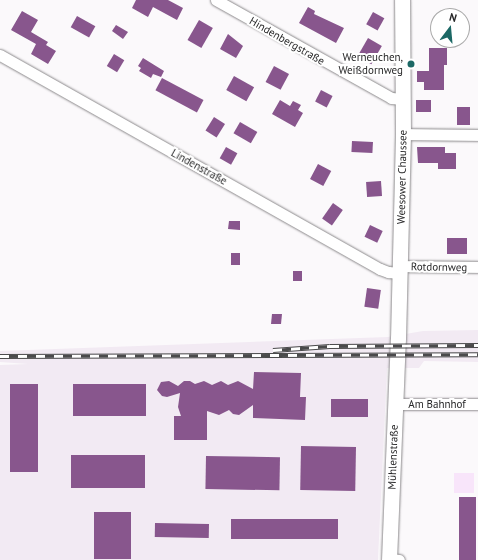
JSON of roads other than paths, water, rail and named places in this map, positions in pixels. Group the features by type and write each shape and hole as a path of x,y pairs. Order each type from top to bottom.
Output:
{"main road":[{"name":"Weesower Chaussee","path":"398,354 403,134 402,0"},
{"name":"Mühlenstraße","path":"393,560 398,354"}],"street":[{"name":"Hindenbergstraße","path":"216,0 390,98 403,99"},
{"name":"Lindenstraße","path":"0,55 380,269 388,272 400,269"},
{"path":"403,134 478,134"},
{"name":"Rotdornweg","path":"400,269 478,267"},
{"name":"Am Bahnhof","path":"396,404 478,404"}],"railway":[{"path":"273,350 330,346 478,345"},
{"path":"0,356 478,354"}],"place":[{"name":"Werneuchen, Weißdornweg","path":"411,64"}]}
